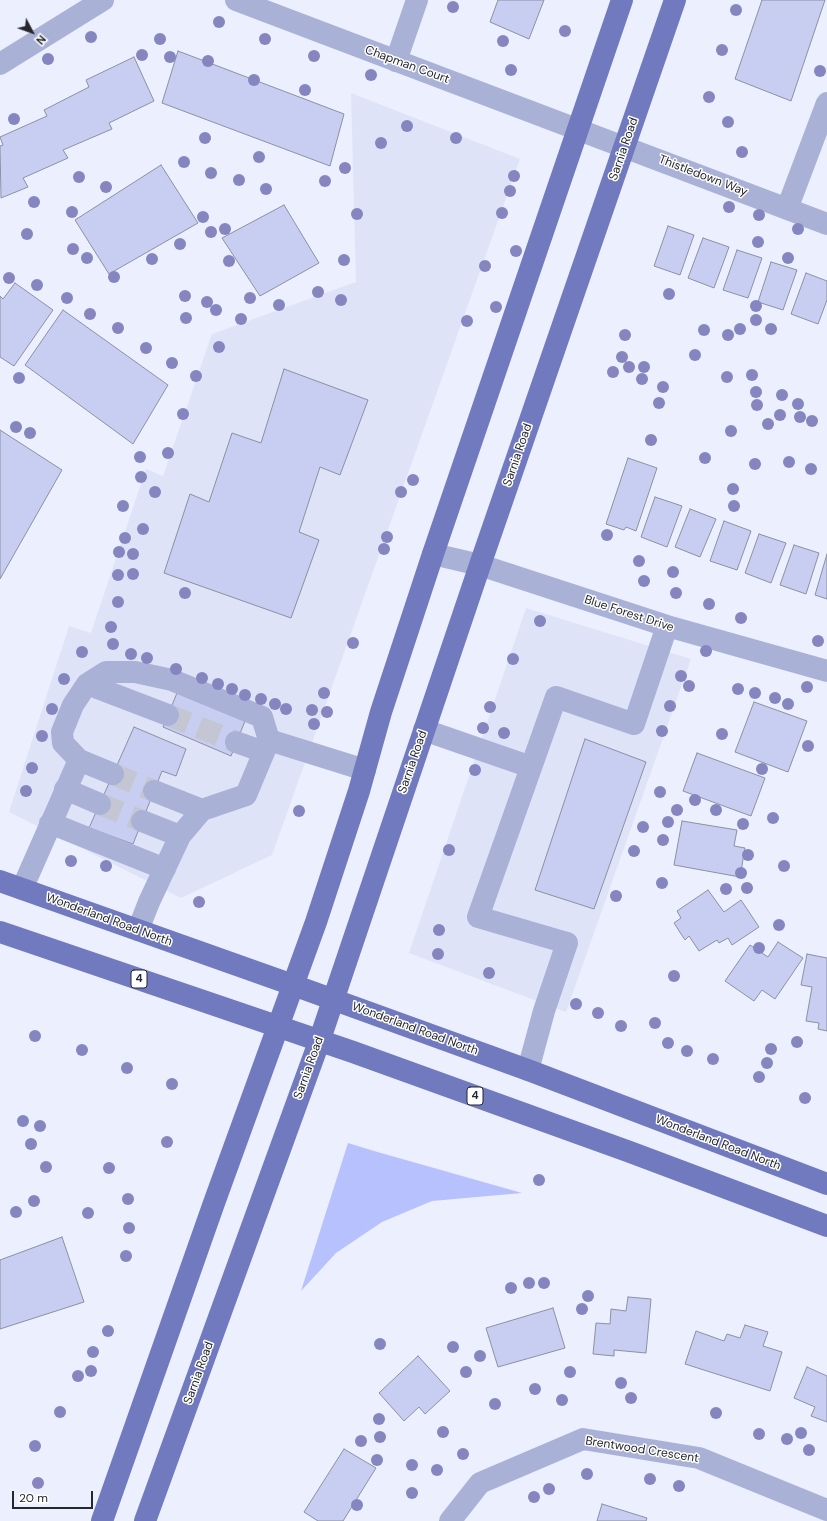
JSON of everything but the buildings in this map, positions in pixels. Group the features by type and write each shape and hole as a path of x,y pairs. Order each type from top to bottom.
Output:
{"main road":[{"path":"102,1521 216,1197 316,922 365,770 381,712 433,554 622,0"},
{"name":"Sarnia Road","path":"145,1521 319,1042 480,565 675,0"},
{"name":"Wonderland Road North","path":"0,881 528,1070 827,1184"},
{"name":"4","path":"0,932 278,1026 319,1042 623,1149 827,1226"}],"street":[{"path":"0,64 103,0"},
{"name":"Chapman Court","path":"236,0 396,62 578,129"},
{"path":"396,62 418,0"},
{"path":"787,209 827,102"},
{"name":"Thistledown Way","path":"578,129 827,224"},
{"name":"Blue Forest Drive","path":"433,554 480,565 667,626 827,670"},
{"path":"528,1070 544,1011 567,943 478,917 556,697 634,724 667,626"},
{"path":"113,774 79,760 63,742 62,732 72,705 87,684 106,672 136,672 172,680 262,718 267,746 246,795 202,810 180,836 149,902 138,930"},
{"path":"87,684 168,715"},
{"path":"424,730 531,767"},
{"path":"236,742 267,746 365,770"},
{"path":"22,889 79,760"},
{"path":"65,790 100,804"},
{"path":"154,791 202,810"},
{"path":"142,821 180,836"},
{"path":"50,823 165,869"},
{"name":"Brentwood Crescent","path":"450,1521 480,1483 583,1439 699,1458 827,1510"}],"shaded area":[{"path":"351,93 520,159 272,855 181,898 9,812 69,626 91,633 146,469 163,476 212,334 356,282"},
{"path":"526,608 691,659 566,1012 409,953"},
{"path":"348,1143 522,1193 432,1201 382,1222 336,1253 301,1291"}],"tunnel":[{"path":"168,715 236,742"},
{"path":"113,774 154,791"},
{"path":"100,804 142,821"}]}
